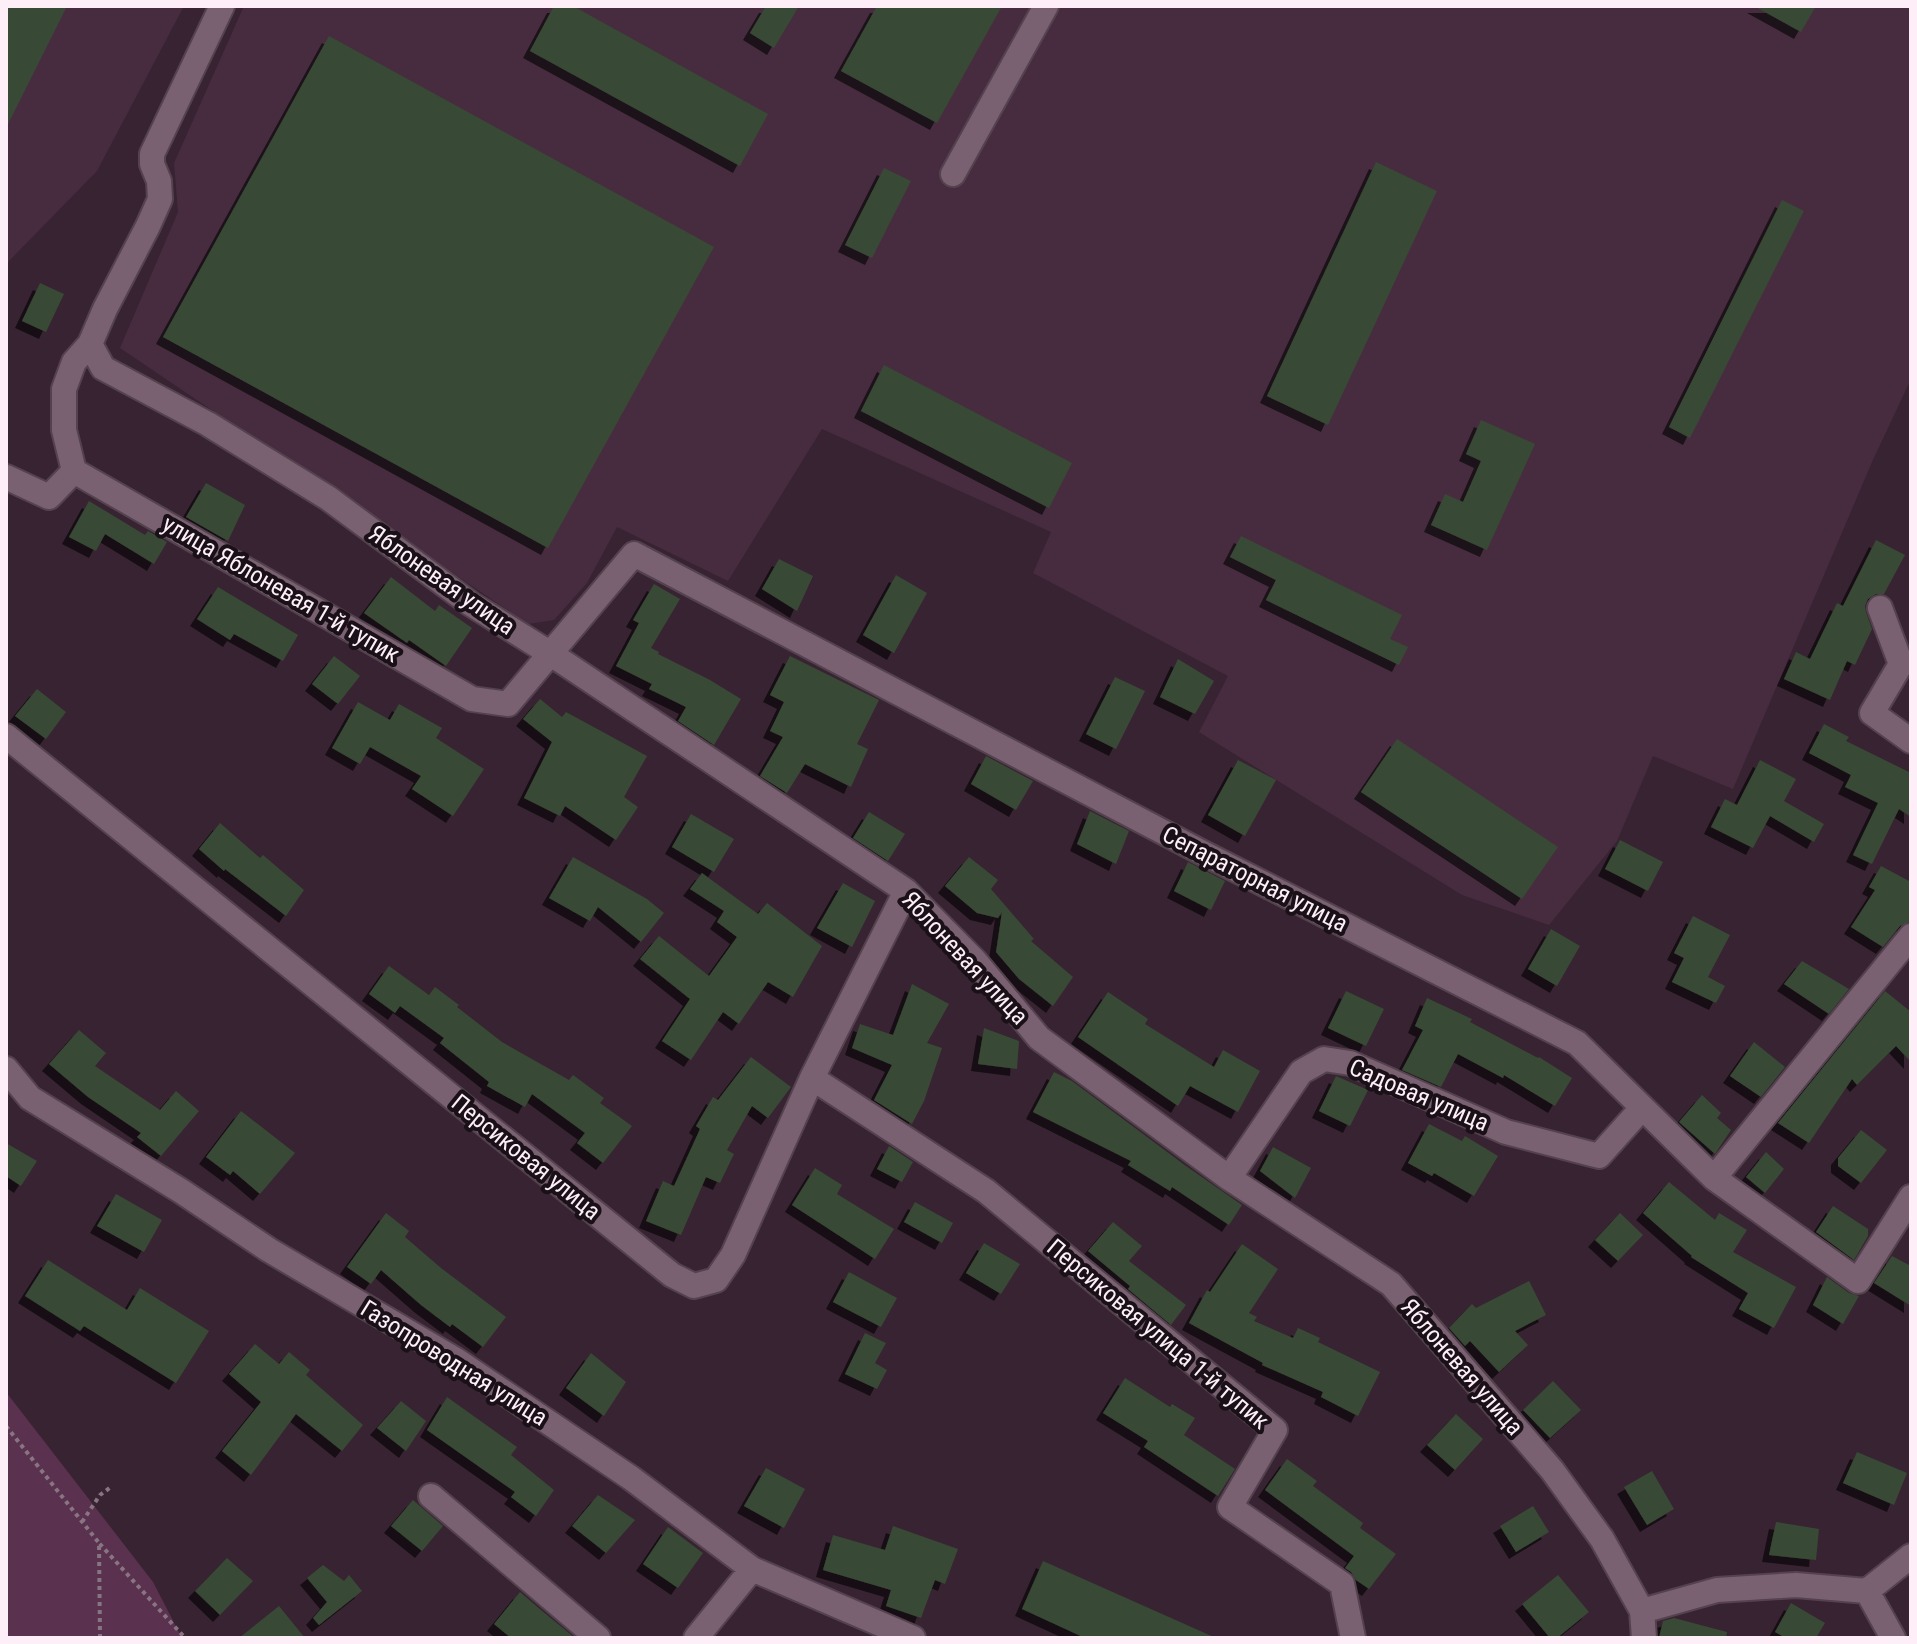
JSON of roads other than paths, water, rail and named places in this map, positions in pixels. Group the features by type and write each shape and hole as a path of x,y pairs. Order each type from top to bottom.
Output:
{"street":[{"path":"6,477 49,497 74,471 64,430 64,389 74,362 90,344 160,199 161,190 152,164 152,154 222,6"},
{"path":"953,174 1046,6"},
{"name":"Яблоневая улица","path":"90,344 103,368 208,424 328,498 471,604 906,891 975,961 1039,1038 1229,1178 1391,1284 1552,1470 1602,1539 1642,1611 1644,1638"},
{"name":"улица Яблоневая 1-й тупик","path":"74,471 472,699 508,704 551,654"},
{"name":"Сепараторная улица","path":"551,654 634,554 1203,853 1577,1043 1714,1178 1858,1281 1911,1197"},
{"path":"1880,608 1901,664 1872,713 1911,741"},
{"name":"Персиковая улица","path":"6,736 672,1275 694,1286 716,1280 733,1255 812,1078 906,891"},
{"path":"1714,1178 1911,936"},
{"name":"Садовая улица","path":"1229,1178 1301,1072 1324,1059 1350,1063 1506,1132 1599,1156 1642,1108"},
{"name":"Газопроводная улица","path":"6,1069 30,1098 181,1191 269,1250 456,1360 631,1478 752,1569 913,1638"},
{"name":"Персиковая улица 1-й тупик","path":"812,1078 986,1191 1275,1430 1230,1507 1342,1584 1353,1638"},
{"path":"431,1496 598,1638"},
{"path":"1642,1611 1717,1590 1796,1585 1867,1591 1911,1556"},
{"path":"696,1638 752,1569"},
{"path":"1867,1591 1893,1638"}]}
